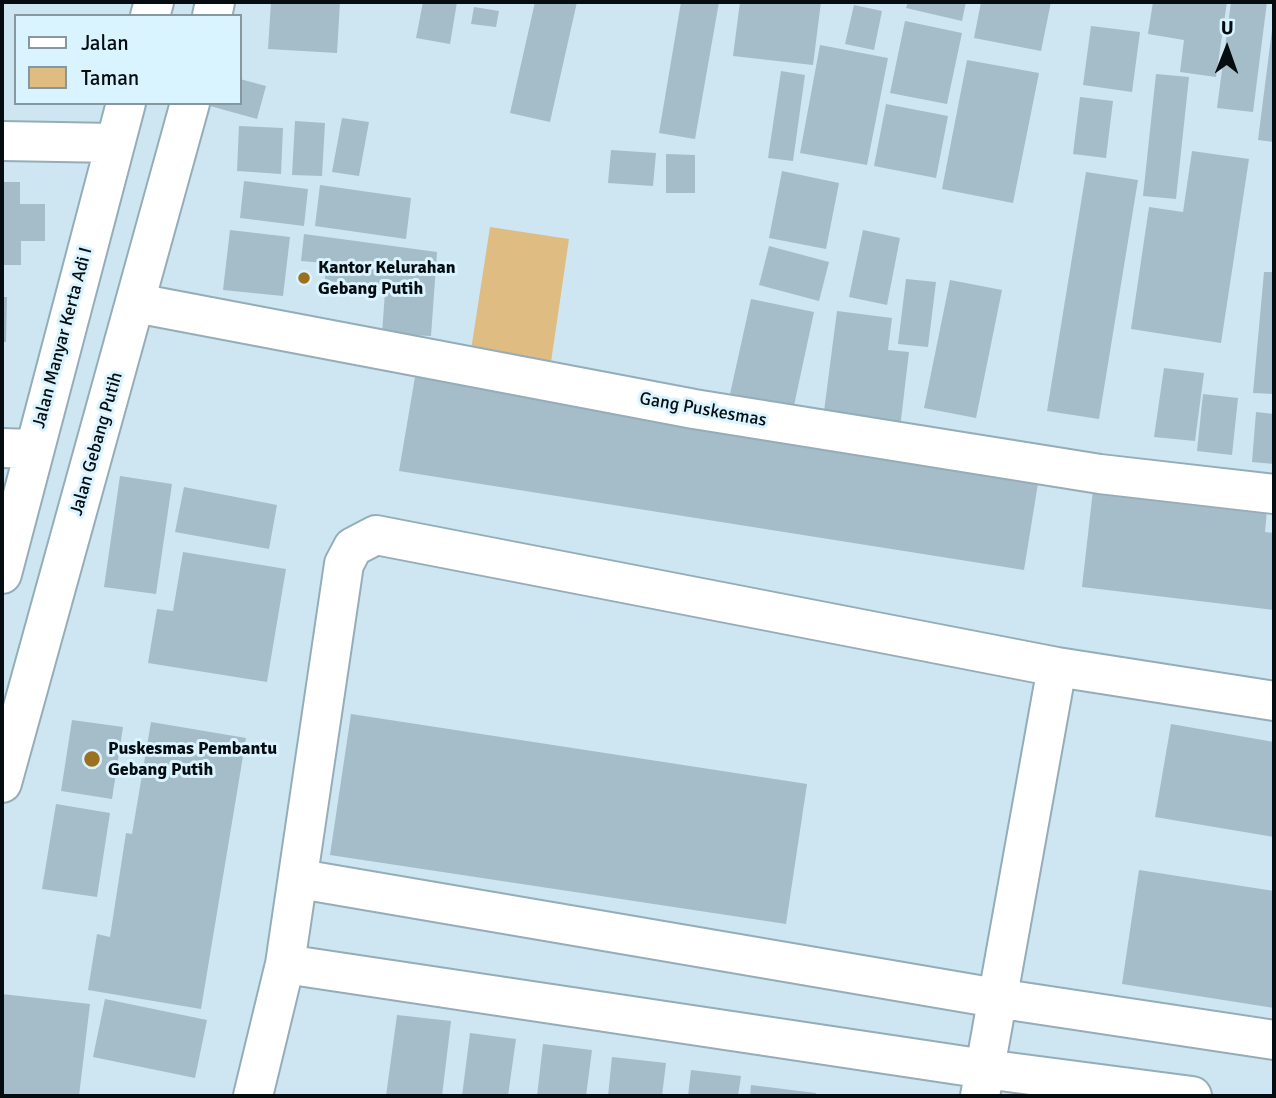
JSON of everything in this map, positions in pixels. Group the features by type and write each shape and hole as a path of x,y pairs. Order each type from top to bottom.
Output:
{"street":[{"name":"Jalan Manyar Kerta Adi I","path":"2,574 18,448 125,105"},
{"name":"Jalan Gebang Putih","path":"2,783 189,105"},
{"path":"2,141 115,143"},
{"name":"Gang Puskesmas","path":"136,303 694,410 1100,474 1274,494"},
{"path":"253,1096 285,964 300,879 344,564 353,547 376,535 1057,667 1274,701"},
{"path":"983,1083 1057,667"},
{"path":"300,879 996,998 1274,1040"},
{"path":"285,964 983,1083 1192,1096"}],"green space":[{"path":"490,227 569,239 551,362 471,350"}],"building":[{"path":"271,2 340,2 337,53 268,49"},
{"path":"423,2 457,2 450,44 416,38"},
{"path":"535,2 577,2 550,122 510,113"},
{"path":"681,2 719,2 695,139 659,133"},
{"path":"740,2 821,2 813,65 733,56"},
{"path":"908,2 966,2 962,21 906,8"},
{"path":"981,2 1051,2 1041,51 974,38"},
{"path":"1153,2 1227,2 1216,77 1180,72 1184,40 1148,34"},
{"path":"1231,2 1267,2 1253,112 1217,108"},
{"path":"854,5 882,11 874,50 845,44"},
{"path":"474,7 499,11 496,27 471,24"},
{"path":"905,21 962,33 947,104 890,93"},
{"path":"1274,22 1274,142 1258,140"},
{"path":"1091,26 1140,32 1132,92 1083,85"},
{"path":"820,45 888,58 867,165 800,153"},
{"path":"967,60 1039,73 1013,203 942,189"},
{"path":"781,71 805,75 793,161 768,158"},
{"path":"1156,74 1189,77 1176,199 1143,196"},
{"path":"242,80 266,86 257,119 207,105 242,105"},
{"path":"1080,97 1113,101 1106,158 1073,154"},
{"path":"886,104 948,116 936,178 874,166"},
{"path":"342,118 369,122 359,176 332,172"},
{"path":"295,121 325,123 322,176 292,175"},
{"path":"239,126 283,128 281,174 237,171"},
{"path":"611,150 656,153 653,186 608,183"},
{"path":"1192,151 1249,159 1221,343 1131,329 1149,207 1183,212"},
{"path":"666,154 695,155 695,193 666,193"},
{"path":"782,171 839,183 826,249 769,238"},
{"path":"1086,172 1138,180 1099,419 1047,411"},
{"path":"244,181 308,189 304,226 240,218"},
{"path":"2,182 20,182 20,204 45,204 45,241 21,241 21,265 2,265"},
{"path":"320,185 411,198 406,239 315,226"},
{"path":"230,230 290,237 283,296 223,290"},
{"path":"863,230 900,238 887,305 849,297"},
{"path":"304,234 437,252 431,336 382,334 385,292 325,280 325,263 301,261"},
{"path":"769,246 829,262 819,301 759,285"},
{"path":"1264,272 1274,272 1274,394 1253,393"},
{"path":"906,279 936,282 928,347 898,344"},
{"path":"950,280 1002,290 976,418 924,408"},
{"path":"2,297 7,297 6,342 2,342"},
{"path":"751,299 814,312 792,415 728,403"},
{"path":"837,311 892,318 888,350 909,352 900,428 823,419"},
{"path":"1164,368 1204,373 1195,441 1154,437"},
{"path":"415,377 1039,477 1024,570 399,471"},
{"path":"1203,394 1238,398 1232,455 1197,451"},
{"path":"1256,412 1274,414 1274,464 1252,462"},
{"path":"120,476 172,484 156,594 104,587"},
{"path":"184,487 277,505 269,549 175,532"},
{"path":"1093,490 1267,510 1265,532 1274,533 1274,610 1082,587"},
{"path":"183,552 286,569 267,682 148,663 157,609 173,611"},
{"path":"351,714 807,784 786,924 330,855"},
{"name":"Puskesmas Pembantu Gebang Putih","path":"72,720 123,727 112,799 61,791"},
{"path":"151,722 246,738 201,1009 88,990 97,934 110,937 126,833 132,834"},
{"path":"1171,724 1274,742 1274,837 1155,817"},
{"path":"56,804 110,813 97,897 42,889"},
{"path":"1139,870 1274,891 1274,1008 1122,984"},
{"path":"2,994 90,1004 79,1096 2,1096"},
{"path":"105,999 207,1020 195,1078 93,1057"},
{"path":"397,1015 451,1021 442,1096 386,1096"},
{"path":"470,1033 516,1039 508,1096 462,1096"},
{"path":"543,1044 592,1050 586,1096 537,1096"},
{"path":"612,1057 666,1063 662,1096 608,1096"},
{"path":"691,1070 741,1076 738,1096 688,1096"},
{"path":"751,1085 816,1093 815,1096 750,1096"}],"place":[{"name":"Kantor Kelurahan Gebang Putih","path":"304,278"},
{"name":"Puskesmas Pembantu Gebang Putih","path":"92,759"}]}
